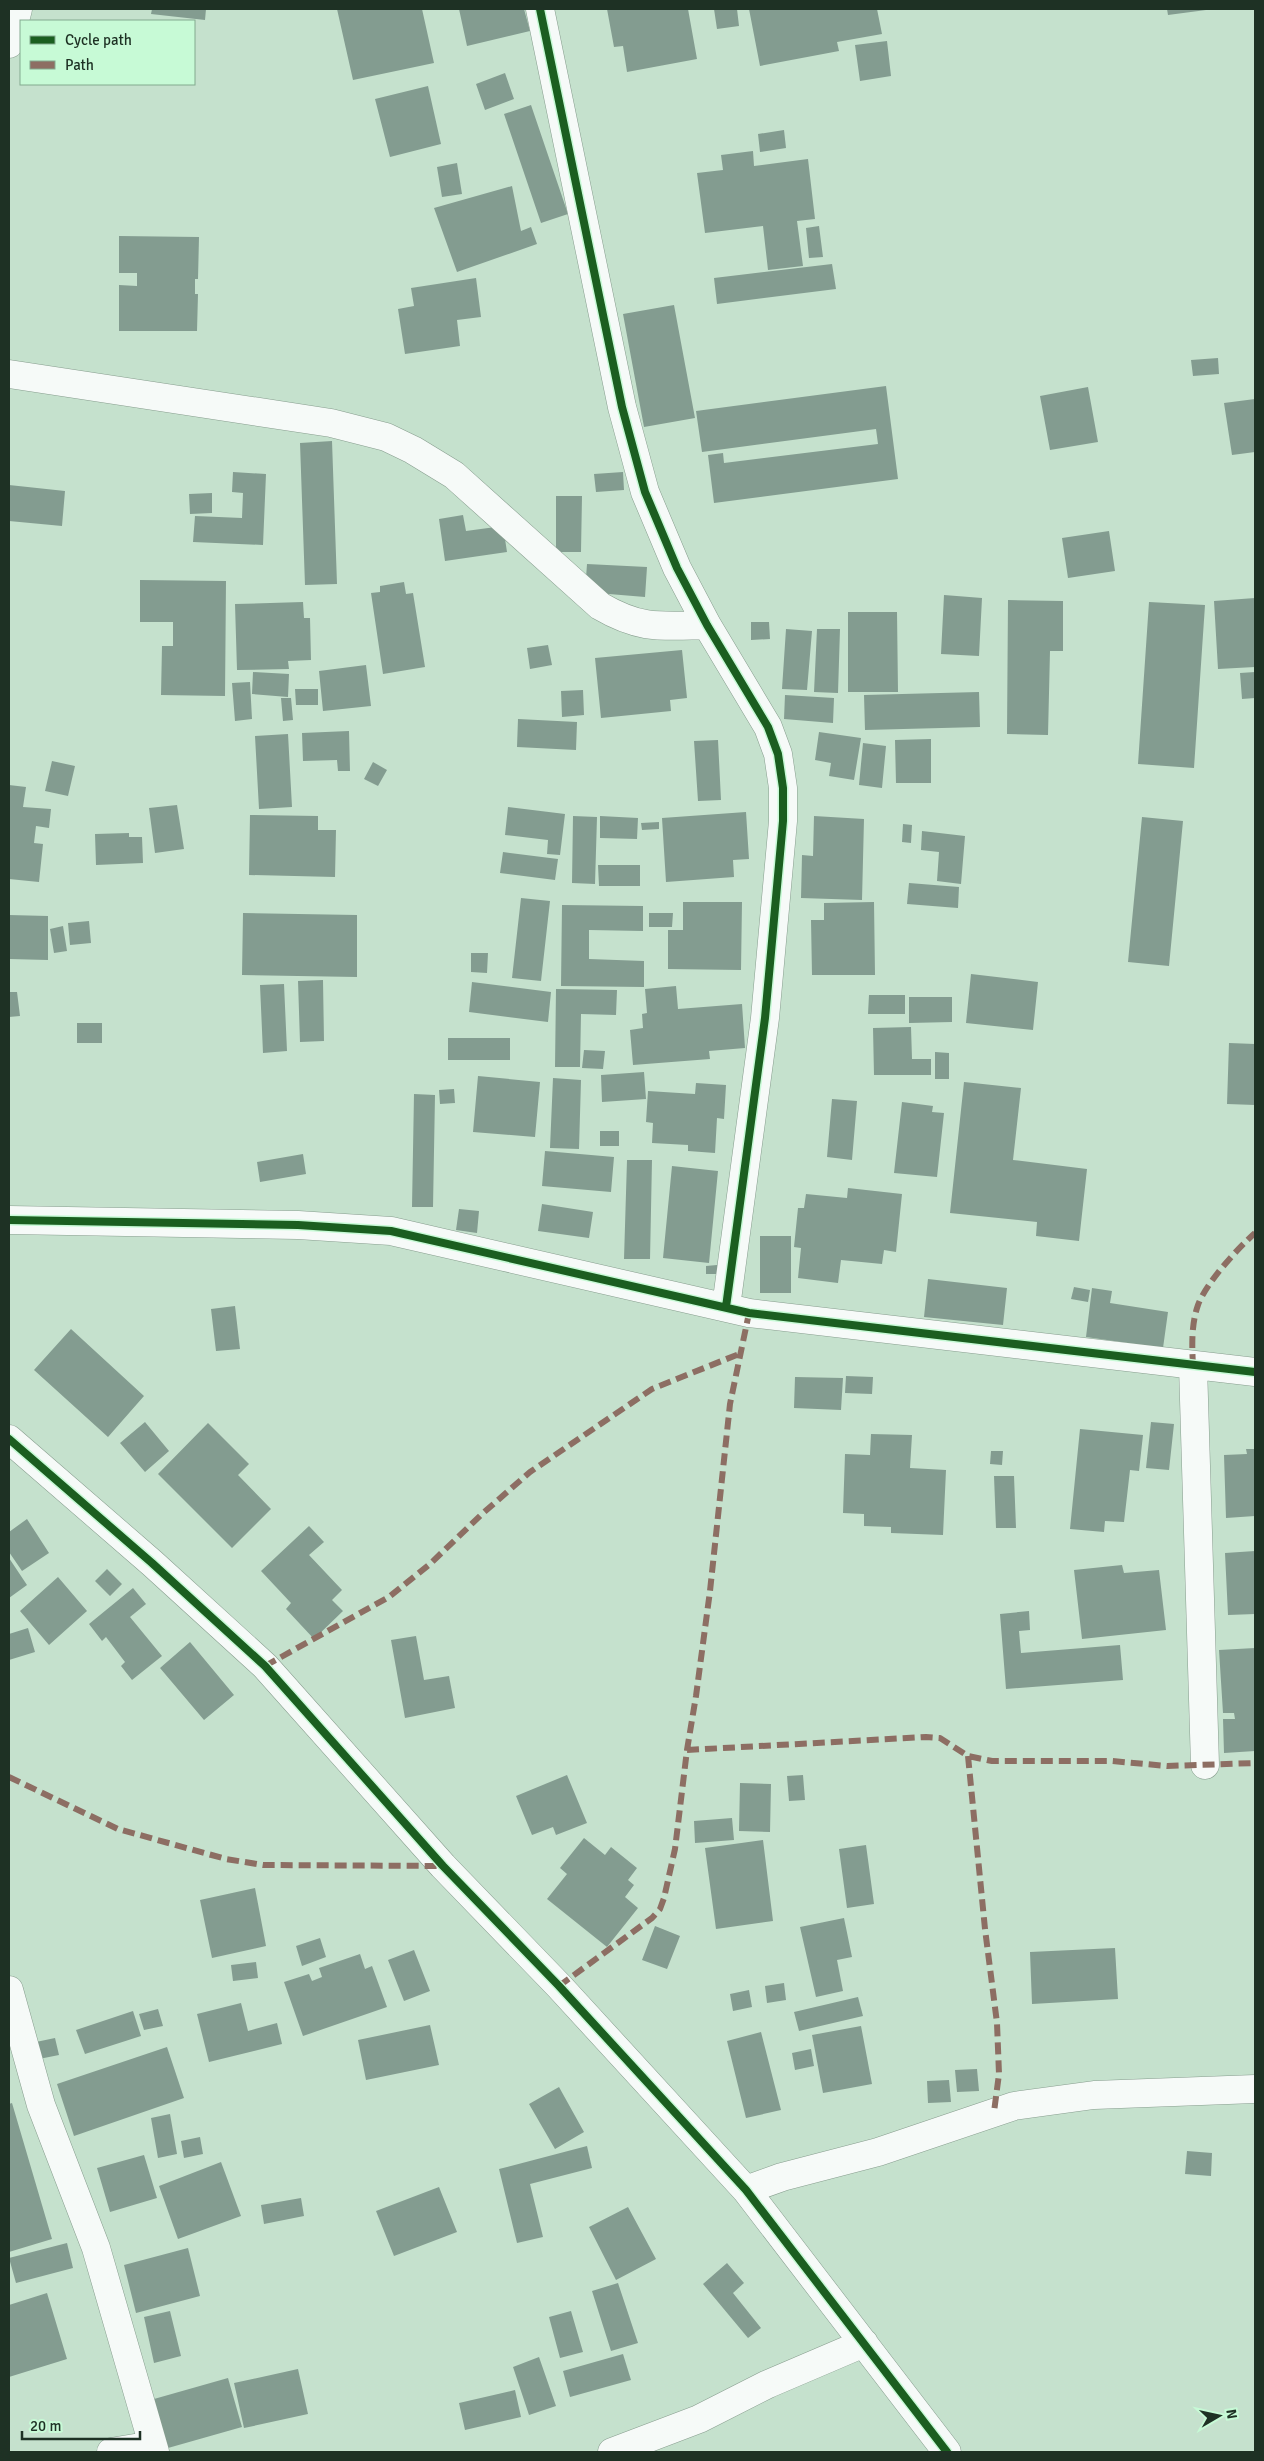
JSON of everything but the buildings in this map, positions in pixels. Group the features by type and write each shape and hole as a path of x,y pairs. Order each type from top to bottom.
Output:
{"street":[{"path":"9,44 18,9"},
{"path":"540,9 622,407 645,492 676,568 706,625 768,727 778,754 783,788 783,821 765,1018 726,1307"},
{"path":"9,374 331,423 386,437 413,450 454,475 600,606 622,619 650,626 706,625"},
{"path":"9,1220 298,1225 390,1231 749,1313 1255,1372"},
{"path":"1193,1366 1205,1765"},
{"path":"9,1440 152,1563 265,1666 442,1866 559,1986 746,2190 947,2452"},
{"path":"9,1990 41,2105 96,2248 154,2449 110,2452"},
{"path":"746,2190 782,2177 878,2152 1014,2106 1094,2095 1255,2089"},
{"path":"612,2452 699,2419 768,2384 864,2343"}],"marked path":[{"path":"1193,1366 1193,1328 1202,1296 1223,1266 1255,1233"},
{"path":"559,1986 652,1918 660,1909 664,1898 675,1849 687,1750 696,1696 710,1591 730,1404 749,1313"},
{"path":"265,1666 389,1597 430,1564 482,1514 530,1472 652,1389 739,1354"},
{"path":"687,1750 926,1737 940,1738 968,1756 992,1761 1112,1761 1167,1766 1255,1763"},
{"path":"968,1756 985,1929 997,2023 999,2074 994,2112"},
{"path":"9,1777 118,1829 226,1859 263,1865 443,1866"}],"cycle path":[{"path":"540,9 622,407 645,492 677,568 707,625 768,727 778,754 783,788 783,821 765,1018 726,1307"},
{"path":"9,1220 298,1225 391,1231 749,1313 1255,1372"},
{"path":"9,1439 152,1563 265,1666 443,1866 559,1986 746,2190 947,2452"}]}
